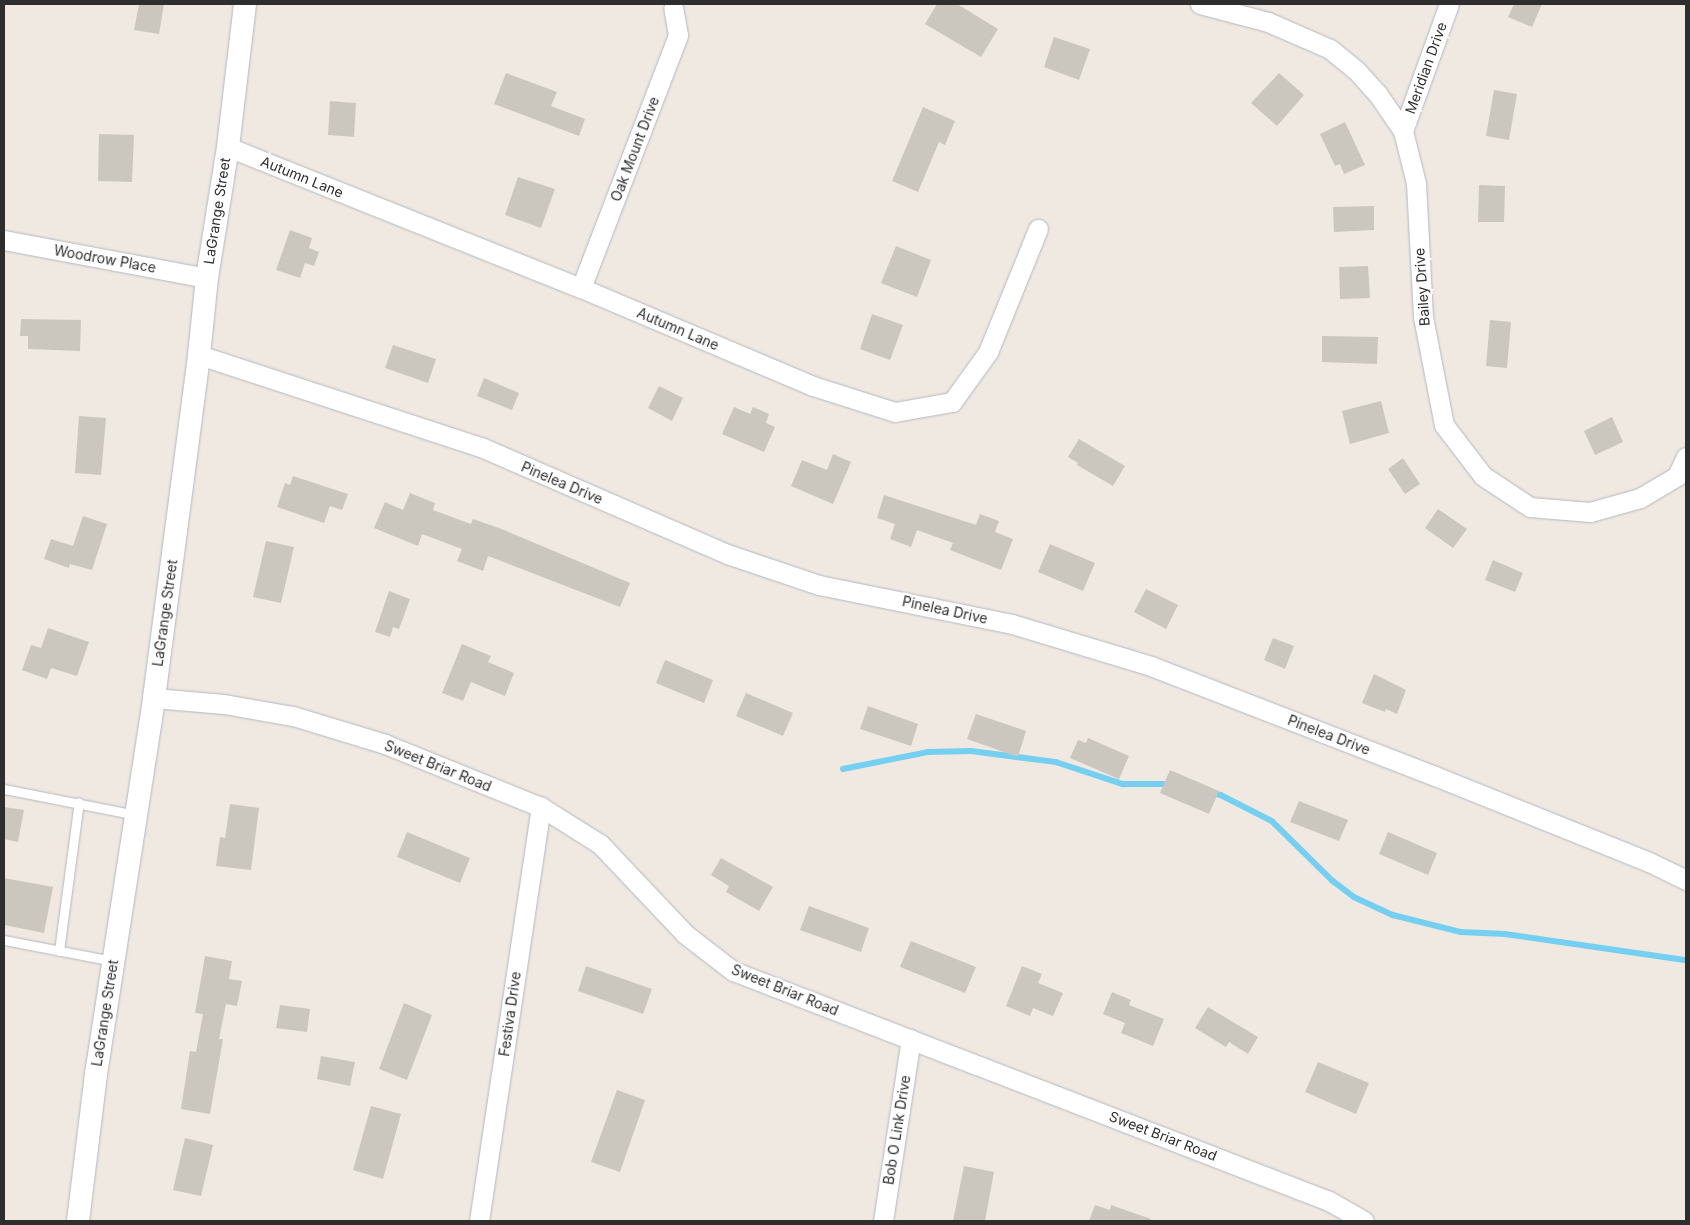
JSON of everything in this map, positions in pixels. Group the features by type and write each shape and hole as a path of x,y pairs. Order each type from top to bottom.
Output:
{"street":[{"name":"LaGrange Street","path":"78,1221 96,1074 154,698 199,355 207,278 228,147 245,4"},
{"name":"Bailey Drive","path":"1200,4 1268,22 1330,49 1356,70 1377,93 1403,131 1416,183 1422,317 1444,425 1483,476 1530,508 1590,512 1640,498 1677,476 1686,457"},
{"name":"Meridian Drive","path":"1403,131 1449,4"},
{"name":"Oak Mount Drive","path":"581,288 678,35 673,8"},
{"name":"Autumn Lane","path":"228,147 581,288 814,386 895,412 952,402 988,352 1038,229"},
{"name":"Woodrow Place","path":"4,240 207,278"},
{"name":"Pinelea Drive","path":"199,355 480,447 728,554 819,585 1012,624 1151,666 1452,783 1649,862 1686,880"},
{"name":"Sweet Briar Road","path":"154,698 224,704 293,716 385,744 541,807 600,844 685,934 732,971 1329,1201 1364,1221"},
{"name":"Festiva Drive","path":"479,1221 541,807"},
{"name":"Bob O Link Drive","path":"883,1221 912,1039"}],"lane":[{"path":"4,789 79,802 136,815"},
{"path":"59,951 79,802"},
{"path":"4,940 113,961"}],"building":[{"path":"139,4 164,4 159,34 134,30"},
{"path":"937,4 957,4 998,29 981,57 925,24"},
{"path":"1514,4 1542,4 1532,27 1508,17"},
{"path":"1054,37 1090,49 1079,80 1044,67"},
{"path":"506,73 557,92 551,106 585,119 579,136 494,104"},
{"path":"1279,73 1304,95 1277,126 1251,103"},
{"path":"1494,90 1517,94 1509,140 1486,136"},
{"path":"330,101 356,103 354,137 328,135"},
{"path":"923,107 955,121 945,145 939,142 918,192 892,181"},
{"path":"1345,122 1365,165 1344,174 1340,164 1335,166 1320,134"},
{"path":"99,134 134,135 132,182 98,181"},
{"path":"518,177 555,189 541,228 505,215"},
{"path":"1479,185 1505,186 1504,222 1478,222"},
{"path":"1374,206 1374,230 1334,232 1333,207"},
{"path":"290,230 312,238 309,248 319,252 314,266 305,263 300,278 276,270"},
{"path":"896,246 931,260 917,297 881,283"},
{"path":"1368,266 1370,298 1340,299 1339,267"},
{"path":"872,314 903,325 890,360 860,349"},
{"path":"21,319 81,320 80,351 28,349 28,336 20,336"},
{"path":"1490,320 1511,322 1507,368 1486,366"},
{"path":"1322,336 1378,337 1377,364 1322,362"},
{"path":"393,345 436,359 428,383 385,368"},
{"path":"484,378 519,393 512,410 477,396"},
{"path":"659,386 683,398 672,421 648,408"},
{"path":"1381,401 1389,433 1350,444 1342,411"},
{"path":"734,407 750,414 753,407 769,414 766,423 775,427 764,452 722,434"},
{"path":"79,416 106,418 101,475 75,473"},
{"path":"1612,417 1623,442 1595,455 1584,431"},
{"path":"1079,439 1125,466 1113,486 1077,465 1078,463 1068,457"},
{"path":"833,454 851,462 833,504 791,486 802,460 827,470"},
{"path":"1403,458 1420,484 1405,494 1388,469"},
{"path":"293,476 348,494 342,510 330,506 324,523 277,507 285,483 290,485"},
{"path":"410,493 435,503 433,510 471,524 473,519 499,528 630,583 620,607 488,556 483,571 457,561 462,549 422,534 418,546 374,528 385,502 403,510"},
{"path":"884,495 976,525 980,514 999,521 995,532 1013,539 1001,570 950,550 953,543 917,530 911,547 890,539 895,524 877,518"},
{"path":"1438,509 1467,529 1453,548 1425,528"},
{"path":"83,516 107,524 92,570 70,564 69,568 44,559 51,539 73,546"},
{"path":"266,541 294,547 281,603 253,597"},
{"path":"1050,544 1095,563 1083,591 1038,572"},
{"path":"1493,560 1523,573 1515,592 1485,580"},
{"path":"1146,589 1178,605 1166,629 1134,612"},
{"path":"389,591 410,599 399,629 393,627 390,637 375,632"},
{"path":"48,628 89,642 77,676 51,668 47,679 22,670 31,645 41,648"},
{"path":"1273,638 1294,646 1285,669 1264,660"},
{"path":"462,644 491,656 488,662 514,673 505,696 471,682 463,701 442,693"},
{"path":"665,660 713,680 704,703 656,683"},
{"path":"1374,674 1406,690 1397,714 1386,709 1385,712 1362,703"},
{"path":"746,693 793,713 783,736 736,716"},
{"path":"868,706 918,724 911,746 860,729"},
{"path":"976,714 1026,731 1018,757 967,739"},
{"path":"1088,738 1129,756 1119,779 1070,758 1078,740 1086,743"},
{"path":"1170,770 1219,791 1209,814 1160,793"},
{"path":"1299,801 1348,820 1339,841 1290,822"},
{"path":"230,804 259,808 251,870 216,866 220,837 225,838"},
{"path":"4,807 24,810 18,842 4,839"},
{"path":"407,832 470,858 460,883 397,857"},
{"path":"1388,832 1437,853 1428,875 1379,854"},
{"path":"721,858 773,887 759,911 726,892 729,886 711,875"},
{"path":"4,878 53,887 44,933 4,925"},
{"path":"809,906 869,928 861,952 800,930"},
{"path":"911,941 976,967 965,993 900,967"},
{"path":"205,956 232,961 229,979 242,981 237,1006 226,1004 219,1039 223,1039 210,1114 181,1109 190,1051 196,1052 203,1014 195,1013"},
{"path":"586,966 652,989 643,1014 578,991"},
{"path":"1022,966 1042,974 1038,983 1063,993 1053,1016 1033,1008 1030,1016 1006,1006"},
{"path":"1112,992 1131,1000 1129,1005 1164,1019 1153,1046 1121,1033 1125,1023 1103,1014"},
{"path":"404,1003 432,1015 407,1080 379,1069"},
{"path":"280,1005 310,1009 307,1032 276,1028"},
{"path":"1208,1007 1258,1037 1248,1054 1229,1042 1226,1047 1195,1028"},
{"path":"321,1056 355,1062 350,1086 317,1079"},
{"path":"1318,1062 1369,1083 1356,1114 1305,1092"},
{"path":"617,1090 645,1100 620,1172 591,1162"},
{"path":"371,1106 401,1114 383,1179 353,1170"},
{"path":"185,1138 213,1145 201,1196 173,1190"},
{"path":"964,1166 994,1172 985,1221 953,1221"},
{"path":"1095,1205 1110,1210 1111,1205 1151,1219 1151,1221 1089,1221"}],"waterway":[{"path":"843,769 928,752 971,751 1056,762 1123,784 1170,784"},
{"path":"1211,793 1221,795 1272,821 1333,881 1354,897 1393,915 1461,932 1505,934 1686,960"}]}
